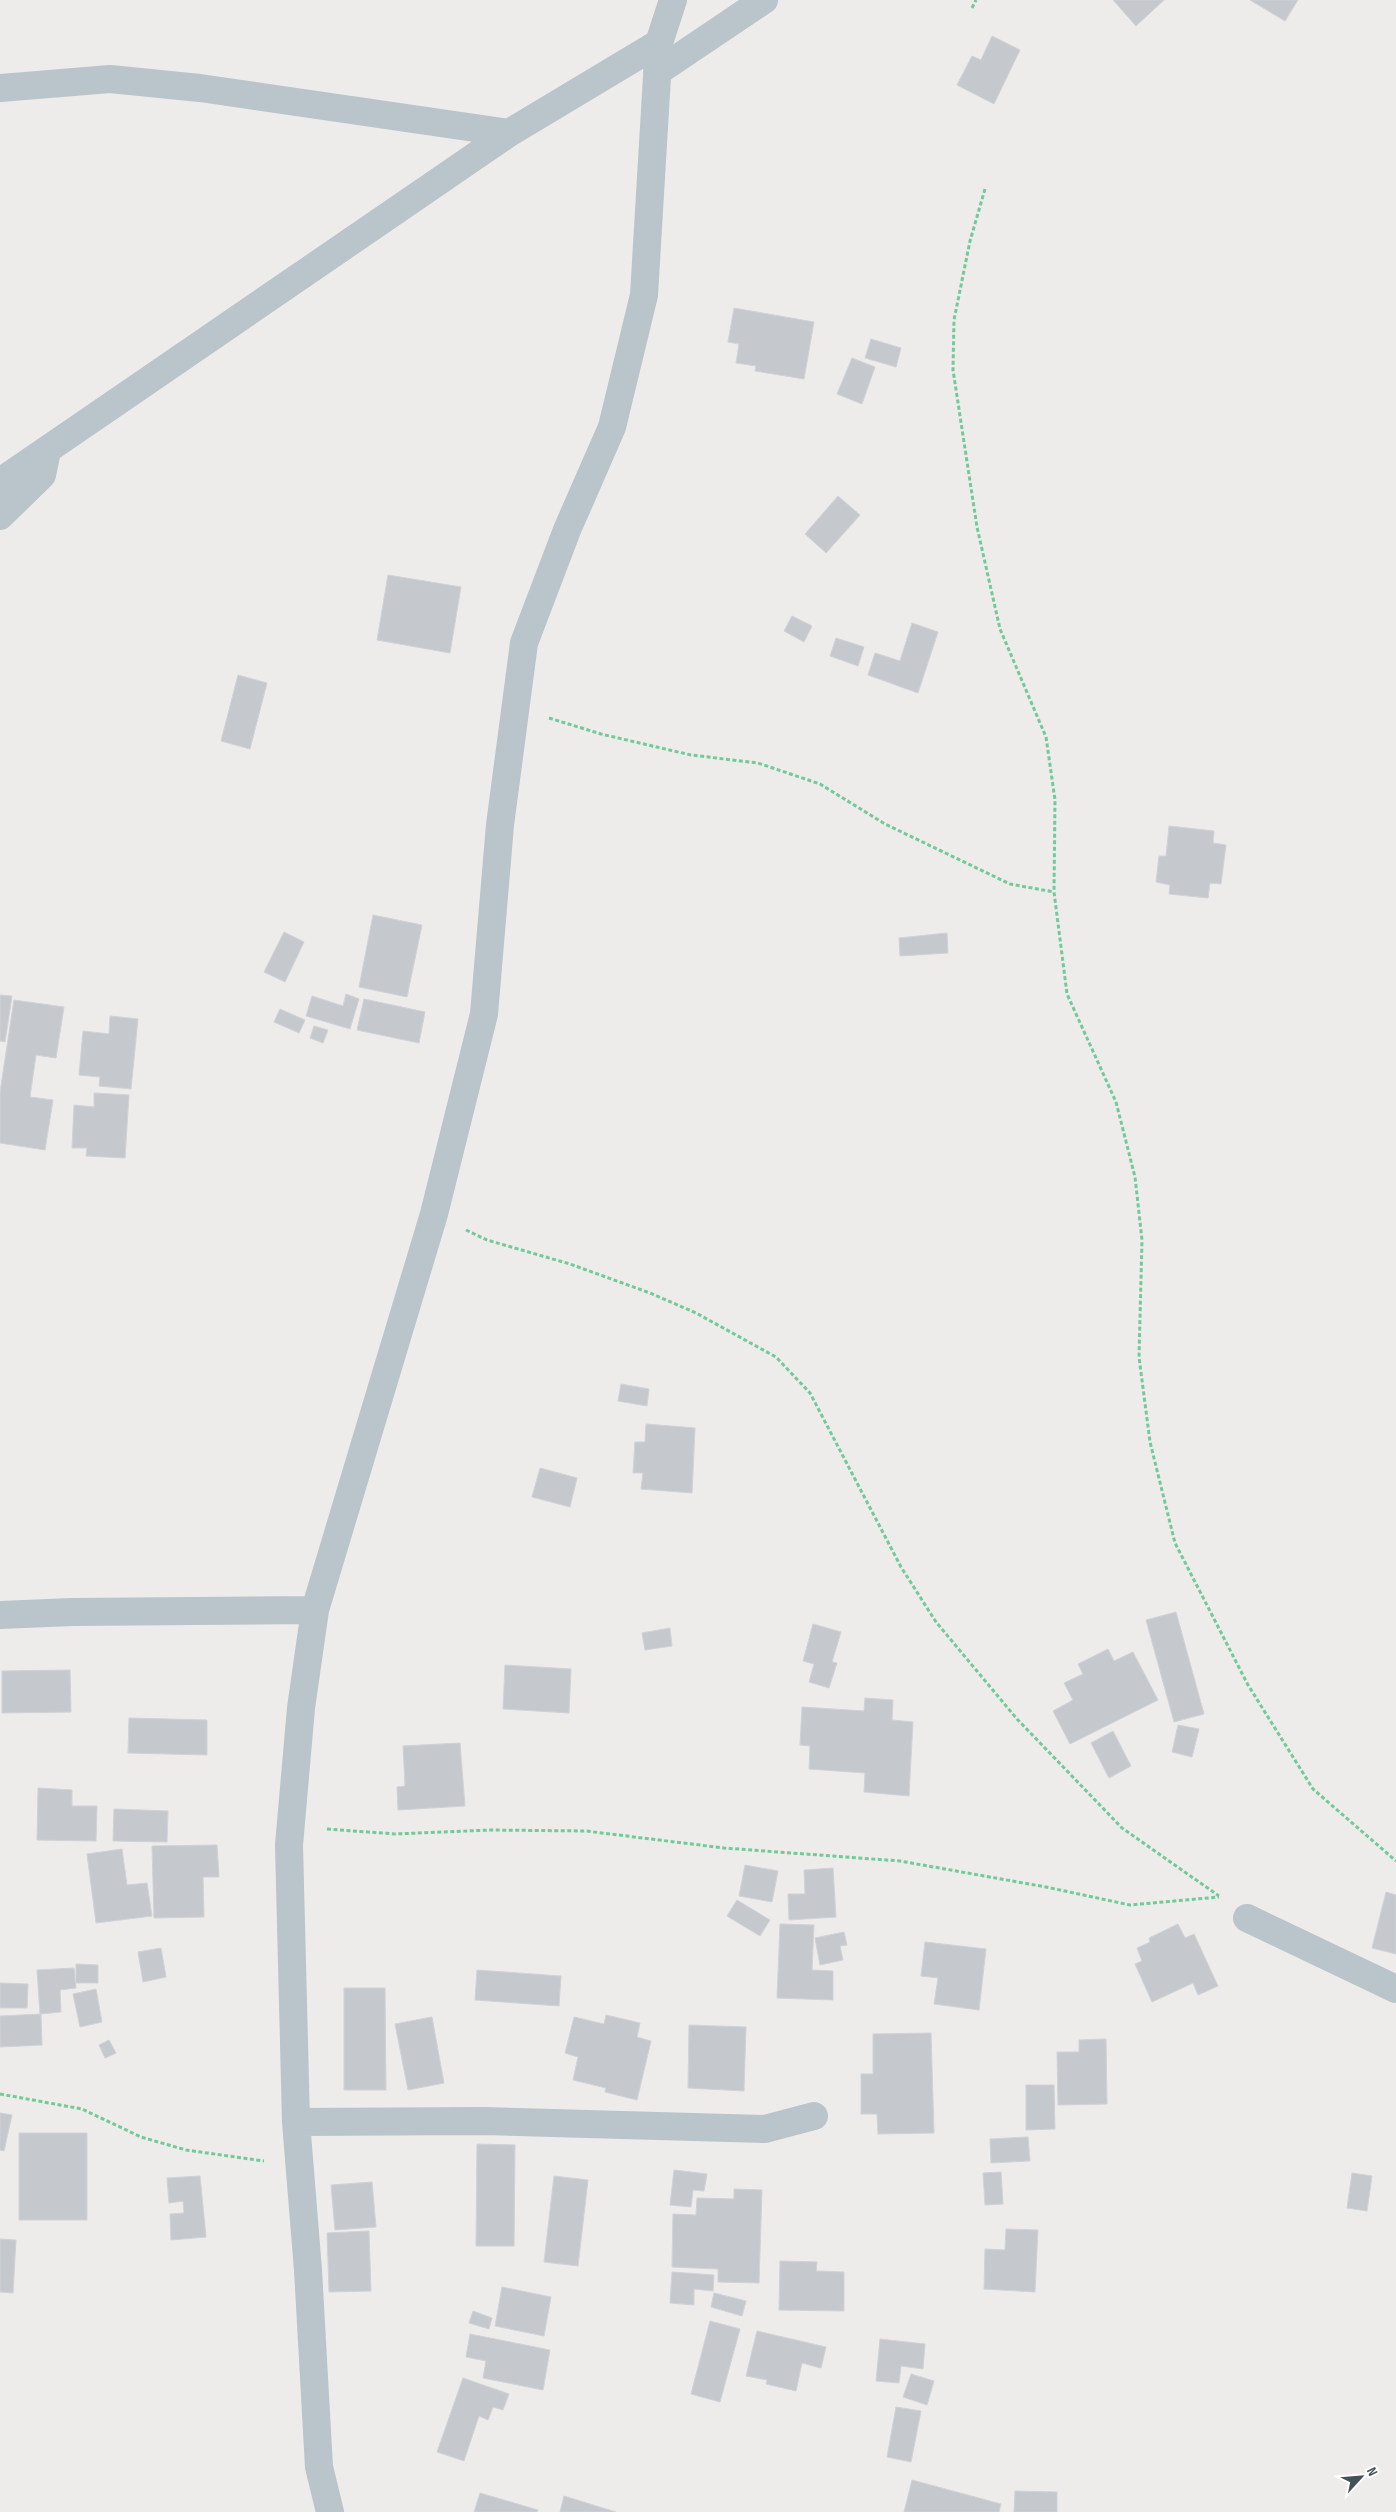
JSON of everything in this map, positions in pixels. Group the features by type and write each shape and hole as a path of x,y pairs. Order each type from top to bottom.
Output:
{"street":[{"path":"330,2512 319,2467 296,2122 289,1845 301,1708 315,1610 434,1214 484,1014 500,825 524,643 567,530 612,427 644,295 659,43 673,0"},
{"path":"657,72 764,0"},
{"path":"0,482 509,133 659,43"},
{"path":"0,88 110,79 200,88 509,133"},
{"path":"0,516 42,475 47,451"},
{"path":"0,1615 72,1612 315,1610"},
{"path":"1247,1918 1396,1989"},
{"path":"296,2122 484,2121 765,2129 814,2116"}],"path":[{"path":"972,8 976,0"},
{"path":"985,189 970,241 954,320 954,370 977,527 1000,629 1046,737 1055,800 1054,892 1067,994 1116,1102 1136,1177 1142,1240 1139,1357 1150,1442 1175,1543 1248,1685 1313,1789 1396,1860"},
{"path":"515,707 600,734 691,755 758,763 820,784 885,824 1010,884 1054,892"},
{"path":"291,1827 394,1834 490,1830 586,1831 724,1848 900,1861 1046,1887 1130,1905 1220,1897 1122,1828 1017,1719 936,1622 902,1566 810,1393 776,1357 696,1313 650,1293 570,1264 487,1240 434,1214"},
{"path":"0,2094 82,2109 141,2137 186,2150 300,2166"}],"building":[{"path":"1113,0 1164,0 1136,26"},
{"path":"1250,0 1298,0 1285,21"},
{"path":"992,36 1020,50 994,104 957,85 972,56 981,60"},
{"path":"734,308 814,322 804,379 755,371 756,366 736,363 739,344 728,342"},
{"path":"871,339 901,348 896,367 865,358"},
{"path":"852,358 875,367 862,404 837,394"},
{"path":"838,496 860,515 826,553 805,534"},
{"path":"388,575 461,587 450,653 377,640"},
{"path":"792,616 812,626 804,642 784,631"},
{"path":"912,623 938,632 918,693 868,675 875,653 900,661"},
{"path":"836,638 864,647 858,666 830,656"},
{"path":"238,675 267,683 250,749 221,741"},
{"path":"1169,826 1214,831 1213,843 1226,845 1221,884 1210,883 1208,898 1169,894 1170,885 1156,882 1159,856 1166,856"},
{"path":"373,915 422,925 407,997 359,987"},
{"path":"284,932 304,942 285,982 264,972"},
{"path":"947,933 948,953 900,956 899,938"},
{"path":"346,994 359,999 350,1029 306,1016 312,996 343,1006"},
{"path":"0,995 12,996 5,1042 0,1041"},
{"path":"364,999 425,1012 419,1043 357,1030"},
{"path":"14,1000 64,1007 56,1058 36,1055 30,1097 53,1100 45,1150 0,1143 0,1092"},
{"path":"280,1009 305,1020 299,1033 274,1022"},
{"path":"110,1016 138,1019 131,1089 99,1086 100,1077 79,1075 83,1031 109,1034"},
{"path":"314,1026 328,1030 323,1043 310,1038"},
{"path":"94,1093 129,1095 125,1158 86,1156 87,1148 72,1148 74,1105 94,1107"},
{"path":"621,1384 649,1389 647,1406 618,1401"},
{"path":"646,1424 695,1428 692,1493 641,1489 643,1473 633,1473 635,1442 645,1442"},
{"path":"540,1468 577,1478 570,1507 532,1497"},
{"path":"1176,1612 1204,1714 1174,1722 1146,1620"},
{"path":"813,1624 841,1632 832,1662 837,1663 829,1688 809,1682 814,1664 803,1661"},
{"path":"670,1628 672,1646 645,1650 642,1633"},
{"path":"1108,1649 1114,1661 1133,1652 1158,1700 1070,1744 1053,1711 1073,1700 1064,1683 1083,1674 1078,1664"},
{"path":"505,1665 571,1669 569,1713 503,1709"},
{"path":"70,1670 71,1712 2,1713 2,1671"},
{"path":"865,1698 893,1700 892,1720 913,1722 909,1796 864,1792 865,1773 809,1769 810,1746 800,1745 802,1707 864,1711"},
{"path":"129,1718 207,1720 207,1755 128,1753"},
{"path":"1178,1725 1199,1729 1192,1757 1172,1752"},
{"path":"1113,1731 1131,1766 1109,1778 1091,1743"},
{"path":"460,1743 465,1806 398,1810 397,1787 405,1786 403,1746"},
{"path":"38,1788 72,1790 72,1806 97,1806 96,1841 37,1840"},
{"path":"114,1809 168,1811 167,1842 113,1841"},
{"path":"217,1845 219,1877 203,1877 204,1917 154,1918 152,1846"},
{"path":"122,1849 127,1885 147,1883 152,1916 96,1923 87,1854"},
{"path":"745,1865 778,1871 772,1902 739,1896"},
{"path":"833,1868 836,1917 789,1920 788,1894 805,1894 804,1870"},
{"path":"1386,1892 1396,1895 1396,1954 1372,1948"},
{"path":"737,1900 770,1920 760,1936 727,1916"},
{"path":"780,1924 814,1925 812,1970 833,1971 833,2000 777,1998"},
{"path":"1178,1924 1185,1938 1194,1934 1218,1986 1198,1995 1193,1983 1152,2002 1135,1964 1142,1961 1137,1948 1150,1942 1149,1938"},
{"path":"844,1932 847,1945 840,1946 843,1960 820,1965 815,1938"},
{"path":"925,1942 986,1949 979,2010 934,2004 938,1978 921,1976"},
{"path":"161,1948 166,1977 143,1982 138,1952"},
{"path":"76,1964 98,1965 98,1983 76,1983"},
{"path":"74,1968 76,1988 60,1990 61,2012 40,2014 37,1970"},
{"path":"477,1970 561,1976 559,2006 475,2000"},
{"path":"0,1983 28,1984 27,2008 0,2008"},
{"path":"344,1988 385,1988 386,2090 344,2090"},
{"path":"96,1989 102,2022 80,2027 73,1994"},
{"path":"41,2014 42,2045 0,2047 0,2016"},
{"path":"606,2015 640,2023 637,2037 651,2041 637,2100 605,2092 606,2088 573,2080 578,2057 565,2053 574,2017 604,2024"},
{"path":"432,2017 444,2083 408,2090 395,2024"},
{"path":"689,2025 746,2027 744,2091 688,2088"},
{"path":"931,2033 934,2133 878,2134 877,2114 861,2114 861,2074 873,2074 873,2034"},
{"path":"1106,2039 1107,2104 1058,2105 1057,2052 1079,2052 1079,2040"},
{"path":"109,2040 116,2053 105,2058 99,2045"},
{"path":"1026,2085 1054,2085 1055,2129 1026,2130"},
{"path":"0,2113 12,2115 4,2151 0,2150"},
{"path":"19,2133 87,2133 87,2220 19,2220"},
{"path":"1028,2137 1030,2161 991,2163 990,2139"},
{"path":"477,2144 515,2145 514,2246 476,2246"},
{"path":"674,2170 707,2174 704,2191 693,2190 691,2207 670,2205"},
{"path":"1001,2172 1003,2204 985,2205 983,2173"},
{"path":"1352,2173 1372,2176 1367,2211 1347,2208"},
{"path":"200,2176 206,2237 171,2240 170,2214 184,2213 183,2201 169,2203 167,2178"},
{"path":"554,2176 588,2180 578,2266 544,2262"},
{"path":"372,2182 376,2227 335,2230 331,2185"},
{"path":"734,2189 762,2190 759,2283 718,2282 718,2269 672,2267 673,2214 696,2215 697,2198 734,2199"},
{"path":"1006,2229 1038,2230 1035,2292 984,2289 985,2249 1005,2250"},
{"path":"369,2231 371,2291 329,2292 327,2233"},
{"path":"0,2239 16,2240 13,2293 0,2292"},
{"path":"780,2261 817,2262 816,2271 844,2272 844,2311 779,2310"},
{"path":"672,2272 714,2275 713,2291 694,2289 694,2305 670,2303"},
{"path":"502,2287 551,2297 544,2336 495,2326"},
{"path":"714,2293 746,2301 742,2316 711,2307"},
{"path":"473,2311 492,2318 489,2329 469,2323"},
{"path":"710,2321 740,2329 720,2402 691,2394"},
{"path":"757,2331 826,2347 821,2368 802,2363 796,2391 766,2384 767,2380 746,2376"},
{"path":"470,2334 550,2350 543,2390 483,2378 486,2361 466,2357"},
{"path":"880,2339 925,2344 923,2369 901,2366 899,2383 876,2381"},
{"path":"911,2374 934,2381 927,2405 903,2397"},
{"path":"463,2378 509,2394 503,2410 493,2407 488,2420 479,2416 464,2461 437,2452"},
{"path":"896,2407 921,2411 911,2462 887,2457"},
{"path":"912,2480 1001,2504 999,2512 904,2512"},
{"path":"1015,2491 1057,2492 1057,2512 1014,2512"},
{"path":"480,2493 538,2510 537,2512 474,2512"},
{"path":"564,2496 616,2512 560,2512"}]}
